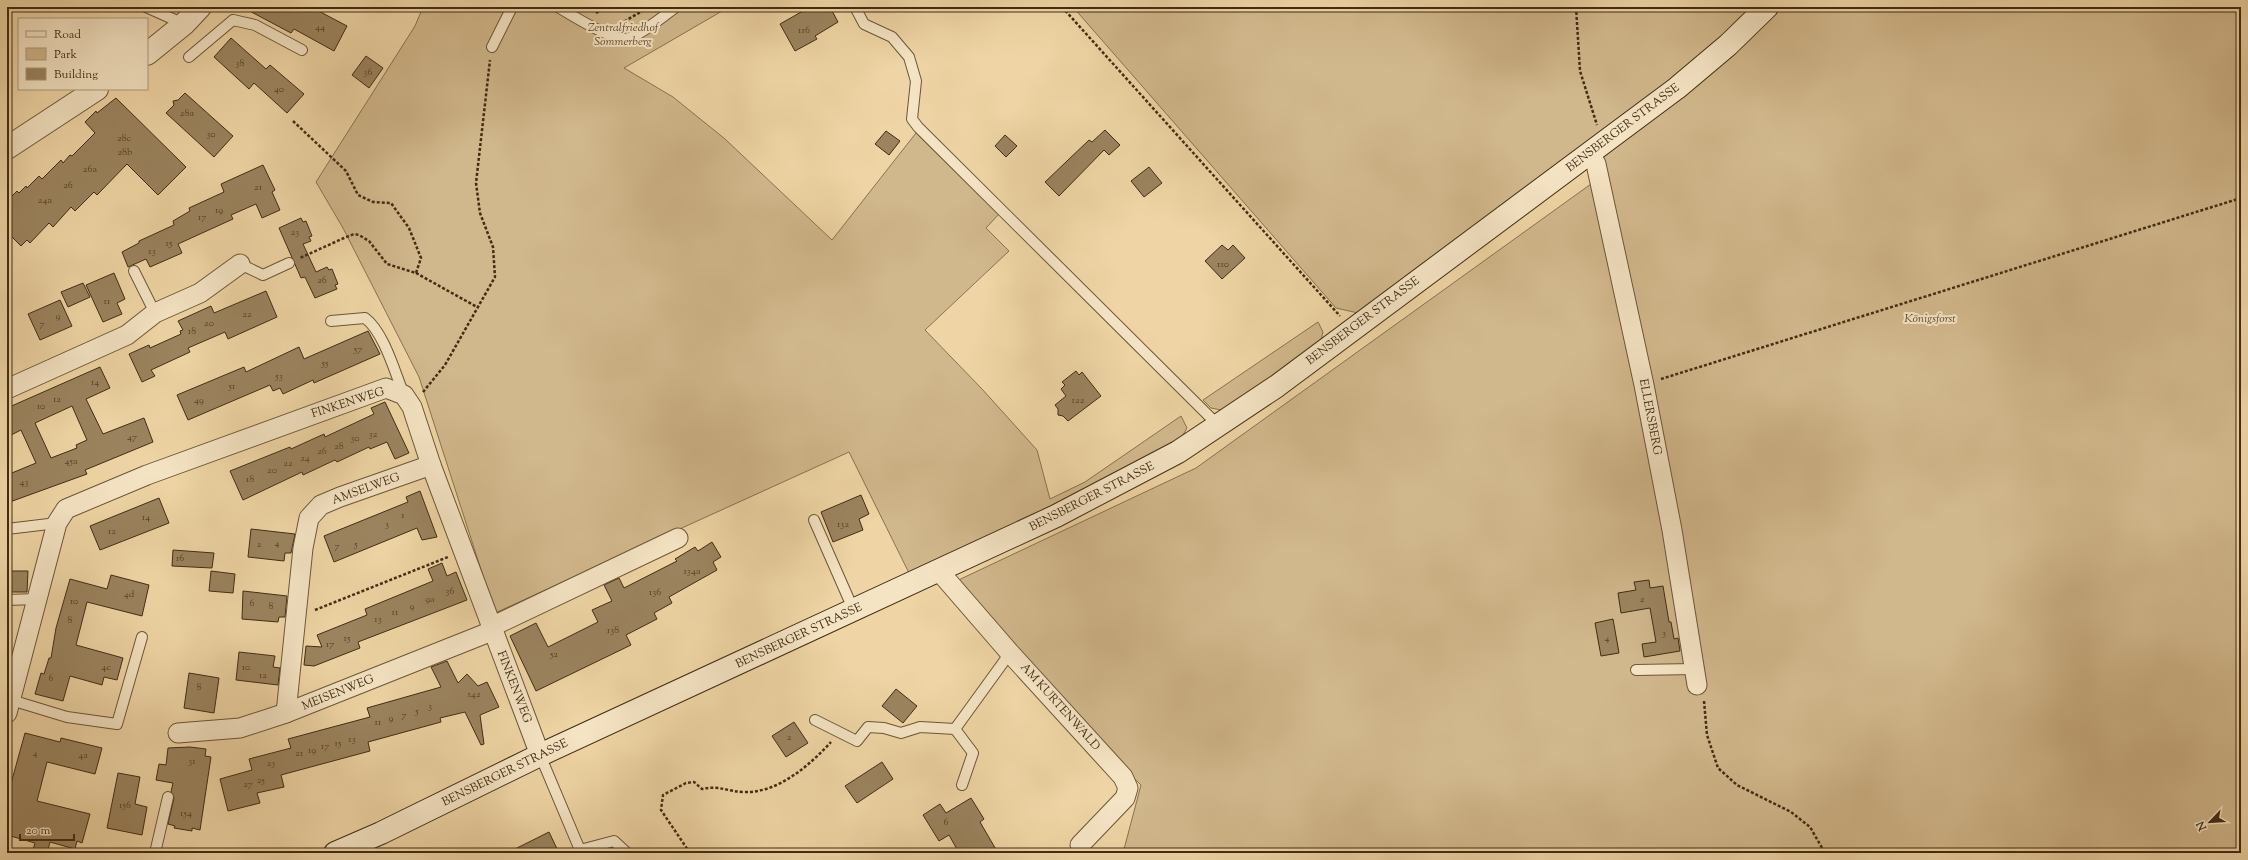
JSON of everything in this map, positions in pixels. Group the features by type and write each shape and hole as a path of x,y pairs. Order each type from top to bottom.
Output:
{"main road":[{"path":"148,53 184,24 200,7"},
{"name":"BENSBERGER STRASSE","path":"335,853 381,833 540,755 939,571 1130,479 1178,452 1277,386 1677,88 1728,46 1767,7"},
{"path":"7,148 95,90"}],"street":[{"name":"ELLERSBERG","path":"1597,147 1596,164 1644,385 1672,530 1695,677"},
{"path":"7,388 127,335 155,313 200,292 240,264"},
{"name":"FINKENWEG","path":"9,706 12,675 37,600 57,523 66,509 147,475 386,388 408,401 491,629 540,755"},
{"name":"AMSELWEG","path":"286,713 304,541 309,518 321,505 431,465"},
{"path":"491,629 678,538"},
{"name":"AM KURTENWALD","path":"939,571 1123,777 1128,788 1125,798 1080,845"},
{"name":"MEISENWEG","path":"178,734 240,728 286,713 491,629"}],"lane":[{"path":"146,7 184,24"},
{"path":"492,47 512,7"},
{"path":"558,7 606,33 624,39 632,37 676,7"},
{"path":"855,7 864,24 892,37 909,57 916,81 912,119 918,127 1218,425"},
{"path":"189,57 233,20 255,25 302,50"},
{"path":"240,264 263,275 289,263"},
{"path":"134,271 155,313"},
{"path":"331,321 365,318 370,321 377,330 408,401"},
{"path":"814,520 854,611"},
{"path":"7,529 57,523"},
{"path":"7,600 37,600"},
{"name":"FINKENWEG","path":"9,706 67,717 117,724 142,637"},
{"path":"955,729 1010,652"},
{"path":"1636,670 1695,677"},
{"path":"815,720 857,741 868,727 884,728 901,733 920,727 955,729 973,753 962,784"},
{"path":"540,755 580,850 614,841 627,853"},
{"path":"154,853 168,797"}],"path":[{"path":"606,33 649,7"},
{"path":"1062,7 1266,231 1333,309 1353,329"},
{"path":"1576,7 1580,71 1590,107 1597,147"},
{"path":"408,401 445,365 494,277 493,247 480,213 476,183 492,47"},
{"path":"293,121 346,171 358,195 373,202 391,203 409,228 421,258 416,273"},
{"path":"1644,385 2241,198"},
{"path":"289,263 354,234 364,237 369,241 386,264 416,273 477,307"},
{"path":"297,617 463,551"},
{"path":"1695,677 1704,684 1703,708 1707,735 1718,768 1737,785 1784,808 1810,827 1825,853"},
{"path":"690,853 661,810 663,795 686,783 694,782 702,788 724,787 741,792 756,793 793,775 820,754 840,733"}],"green space":[{"name":"Zentralfriedhof Sommerberg","path":"423,7 729,7 624,68 673,97 725,139 832,240 916,133 999,214 986,228 1009,251 925,330 982,389 1037,450 1050,499 1085,482 1181,416 1187,428 1180,440 1117,475 910,575 849,452 495,613 419,377 343,228 316,182 415,26"},
{"name":"Königsforst","path":"1073,7 2241,7 2241,853 1123,853 1141,785 992,639 950,584 1196,468 1591,184 1585,145 1358,313 1336,308"},
{"path":"1318,322 1323,332 1321,340 1226,411 1211,408 1203,400"}],"building":[{"path":"242,7 311,7 347,26 334,51 294,29 291,33"},
{"path":"810,7 830,7 838,22 815,36 817,39 795,51 780,24"},
{"path":"231,38 266,69 270,65 304,94 287,113 254,83 249,89 214,57"},
{"path":"366,56 383,68 369,88 352,75"},
{"path":"185,93 233,136 214,157 166,113 174,105 173,101 178,100"},
{"path":"116,98 186,167 158,195 127,164 97,195 94,192 75,211 71,207 53,227 49,223 30,243 27,240 21,246 7,232 7,201 17,191 19,193 26,186 27,188 39,176 42,179 61,160 63,163 70,155 72,156 95,133 85,122 96,111 97,113"},
{"path":"1105,130 1120,145 1109,155 1104,150 1059,196 1045,182 1089,140 1092,142"},
{"path":"886,131 900,141 889,155 875,144"},
{"path":"1005,135 1017,146 1006,157 995,146"},
{"path":"263,165 275,190 272,192 280,210 262,218 256,204 231,215 233,219 178,244 182,253 150,267 146,259 128,267 122,252 139,243 139,241 174,225 173,221 190,211 189,208 224,192 221,184"},
{"path":"1149,167 1162,183 1144,197 1131,181"},
{"path":"301,218 303,222 306,221 312,236 309,237 311,241 303,244 316,272 327,267 329,270 332,269 338,284 335,285 337,289 315,298 305,277 301,278 279,228"},
{"path":"1222,245 1228,250 1233,245 1245,258 1222,279 1205,261"},
{"path":"114,273 125,299 117,303 122,314 103,322 86,285"},
{"path":"83,283 90,297 68,307 61,292"},
{"path":"266,291 277,317 228,339 225,332 188,348 190,352 151,370 155,376 142,382 129,354 149,345 150,348 181,334 180,331 183,330 178,321 211,306 214,313"},
{"path":"60,300 72,326 40,340 28,314"},
{"path":"368,331 380,354 314,383 313,380 283,394 280,388 273,391 270,385 188,420 177,395 244,367 246,372 299,347 304,359"},
{"path":"100,367 110,388 86,399 103,434 144,418 153,442 85,470 87,474 7,503 7,475 36,463 21,430 7,437 7,408","holes":["72,406 87,440 76,445 77,448 51,458 35,423"]},
{"path":"1076,371 1079,375 1082,372 1101,396 1068,421 1063,416 1058,415 1058,409 1055,405 1066,396 1061,389 1065,385 1062,382"},
{"path":"385,402 409,453 395,459 387,442 370,449 369,447 337,462 335,460 303,475 302,472 243,500 230,471 290,447 291,449 324,434 325,437 374,414 371,408"},
{"path":"420,491 437,537 422,540 417,528 334,562 324,536 408,502 406,497"},
{"path":"861,495 869,514 859,519 863,530 833,542 821,512"},
{"path":"159,498 169,523 100,550 90,526"},
{"path":"251,529 295,534 291,553 285,553 284,561 248,557"},
{"path":"712,542 721,557 713,562 717,570 669,597 672,603 654,613 657,619 626,635 631,645 536,691 510,636 536,623 548,647 598,622 592,610 612,601 604,585 619,578 624,588 677,561 675,559 695,547 698,551"},
{"path":"173,550 214,553 212,568 172,566"},
{"path":"442,563 447,576 456,572 467,600 358,642 360,648 314,666 304,665 306,646 322,647 317,635 367,615 365,609 433,581 428,569"},
{"path":"7,571 28,571 27,592 7,592"},
{"path":"211,571 235,574 233,593 209,591"},
{"path":"111,575 149,585 142,616 87,602 76,645 123,658 117,680 104,677 102,685 70,676 63,701 35,694 41,673 44,674 49,658 51,658 56,628 70,579 107,589"},
{"path":"1649,580 1650,588 1663,586 1669,622 1671,622 1674,639 1678,638 1680,651 1644,657 1642,644 1656,642 1650,608 1621,613 1618,593 1636,590 1634,582"},
{"path":"243,591 287,596 285,617 279,617 278,622 242,619"},
{"path":"1613,619 1619,653 1601,656 1595,623"},
{"path":"239,652 275,656 273,667 280,668 278,685 236,680"},
{"path":"447,661 458,683 467,674 478,686 487,682 499,707 480,715 484,744 481,745 465,712 440,718 441,722 368,742 370,751 281,775 284,787 257,793 260,803 228,811 220,779 252,770 249,759 291,748 288,739 370,717 367,708 441,687 431,667"},
{"path":"189,673 219,678 214,713 184,708"},
{"path":"896,689 917,706 903,723 882,706"},
{"path":"794,722 808,743 786,757 772,736"},
{"path":"25,733 60,742 61,738 102,748 95,774 47,762 37,801 90,814 82,843 77,841 75,849 50,842 47,853 32,853 35,843 7,835 7,798"},
{"path":"190,747 206,749 205,756 211,757 200,830 192,828 192,831 174,828 175,826 168,824 174,798 171,792 173,783 156,780 159,764 166,765 168,748"},
{"path":"882,762 893,779 857,803 845,786"},
{"path":"118,773 140,777 135,804 147,807 142,835 107,828"},
{"path":"971,798 984,819 980,822 998,853 959,853 949,835 939,841 923,815 940,804 946,813"},
{"path":"549,832 559,853 507,853"}]}
